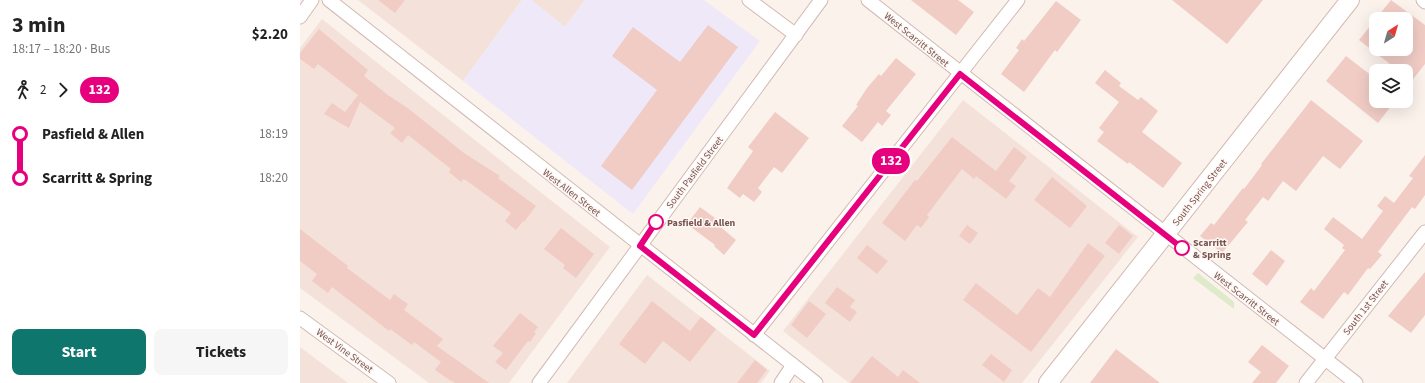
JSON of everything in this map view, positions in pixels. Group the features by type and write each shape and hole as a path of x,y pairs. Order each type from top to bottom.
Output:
{"street":[{"path":"300,17 312,0"},
{"name":"West Allen Street","path":"329,0 816,383"},
{"path":"749,0 796,35"},
{"name":"South Pasfield Street","path":"539,383 821,0"},
{"name":"West Scarritt Street","path":"868,0 960,74 1356,383"},
{"path":"754,335 1018,0"},
{"name":"South Spring Street","path":"1048,383 1350,0"},
{"name":"South 1st Street","path":"1306,383 1425,232"},
{"name":"West Vine Street","path":"300,318 389,383"},
{"path":"781,383 793,366"}],"shaded area":[{"path":"358,0 522,0 463,81"},
{"path":"522,0 531,0 565,27 585,0 704,0 760,41 633,214 463,81"},
{"path":"531,0 585,0 565,27"},
{"path":"322,19 610,247 509,383 429,383 300,288 300,48"},
{"path":"963,100 1138,237 1022,383 849,383 783,331"},
{"path":"647,275 770,371 761,383 567,383"},
{"path":"300,347 348,383 300,383"}],"green space":[{"path":"1198,273 1234,302 1234,309 1193,278"}],"building":[{"path":"378,0 405,0 395,13"},
{"path":"911,0 958,0 974,12 956,35"},
{"path":"1172,0 1263,0 1227,44"},
{"path":"1391,0 1407,12 1381,12"},
{"path":"1056,1 1081,20 1057,52 1055,50 1024,92 1001,74 1019,50 1016,48 1022,39 1024,41"},
{"path":"1413,16 1425,25 1425,64 1413,79 1413,64 1390,64 1380,56 1413,56"},
{"path":"708,25 738,47 632,190 601,166 657,90 612,56 633,27 680,62"},
{"path":"1369,28 1369,48 1359,40"},
{"path":"319,29 368,70 364,76 409,109 464,153 500,176 498,178 536,206 524,222 523,221 516,230 505,221 511,213 467,181 463,179 461,182 449,172 451,169 408,135 402,143 390,133 395,128 360,102 349,128 324,114 332,103 345,112 358,95 318,64 314,69 300,59 300,53"},
{"path":"1346,56 1369,74 1369,108 1390,108 1378,123 1326,81"},
{"path":"896,58 916,74 886,111 891,115 882,126 878,122 862,142 842,126 858,106 856,105 867,88 879,74 881,76"},
{"path":"1105,70 1121,83 1119,86 1138,100 1141,97 1158,111 1142,132 1182,163 1163,188 1129,162 1128,164 1097,141 1104,132 1099,128 1119,102 1095,83"},
{"path":"1311,100 1363,141 1340,169 1323,156 1296,191 1283,181 1268,201 1263,197 1245,220 1248,222 1222,253 1200,236 1211,223 1214,225 1243,188 1244,189 1262,165 1261,164"},
{"path":"775,112 809,138 782,173 774,167 758,188 762,192 754,202 743,194 740,198 727,188 753,151 748,147"},
{"path":"952,137 996,171 1014,147 1027,157 1009,181 1016,186 1006,199 976,176 974,179 962,169 927,215 929,217 921,228 917,225 905,241 882,223 915,180 917,181"},
{"path":"1425,155 1425,195 1415,209 1412,207 1378,252 1382,255 1370,269 1368,268 1348,295 1344,292 1323,319 1300,302 1311,288 1314,291 1345,250 1342,248 1344,245 1324,229 1333,217 1362,239 1383,211 1377,206 1385,196 1394,203 1413,178 1409,176"},
{"path":"1052,177 1087,206 1070,228 1034,200"},
{"path":"700,207 719,221 717,224 736,240 724,255 714,246 715,245 687,224"},
{"path":"967,225 978,233 970,244 959,236"},
{"path":"1119,225 1133,236 1119,254 1105,243"},
{"path":"561,228 594,254 576,278 563,268 565,265 544,249"},
{"path":"300,229 348,266 347,268 390,300 394,294 408,304 404,310 443,339 437,346 489,383 455,383 448,379 435,370 441,362 414,342 412,345 390,329 389,331 332,287 328,293 312,281 317,274 300,261"},
{"path":"1088,243 1105,256 1031,352 963,300 976,283 1017,315 1038,288 1050,297"},
{"path":"867,245 888,261 877,274 857,258"},
{"path":"1271,250 1285,261 1267,286 1252,274"},
{"path":"1425,272 1425,315 1411,333 1388,316"},
{"path":"837,287 855,300 850,307 857,312 850,322 825,303"},
{"path":"652,301 690,331 701,317 716,329 690,362 663,341 645,364 619,344"},
{"path":"809,301 826,314 807,338 791,325"},
{"path":"520,313 538,327 530,342 528,341 506,370 495,362 503,353 493,346"},
{"path":"1262,345 1289,366 1276,383 1252,383 1261,372 1248,362"},
{"path":"1116,349 1160,383 1090,383"},
{"path":"991,354 1012,370 1004,382 982,365"},
{"path":"872,356 898,377 903,370 920,383 850,383"},
{"path":"755,360 767,370 757,383 737,383"}],"bus line":[{"name":"132","path":"656,222 640,246 754,335 960,74 1182,248"}],"place":[{"name":"Pasfield & Allen","path":"656,222"},
{"name":"Scarritt & Spring","path":"1182,248"}]}
